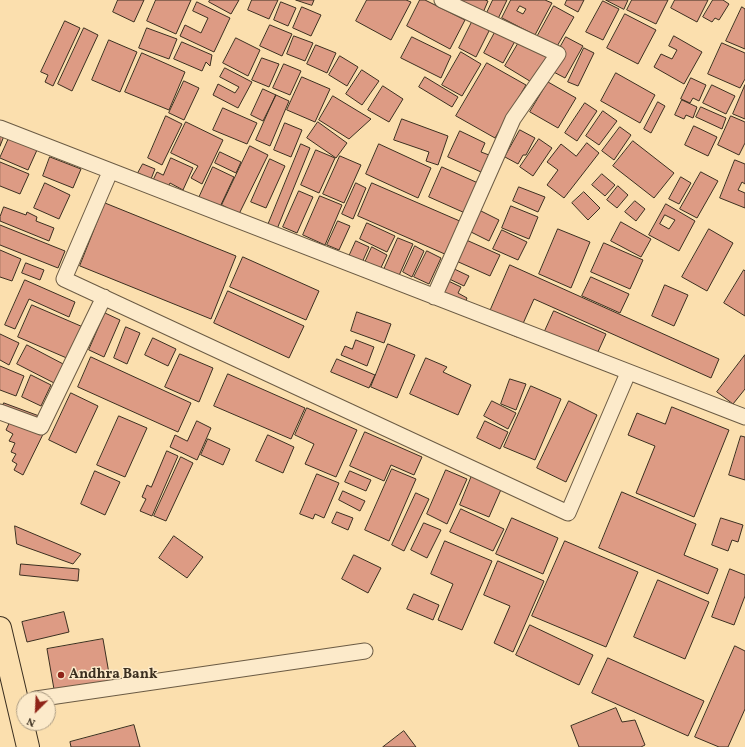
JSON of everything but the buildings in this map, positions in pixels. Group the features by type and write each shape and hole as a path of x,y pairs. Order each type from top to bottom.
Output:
{"highway":[{"path":"0,628 23,691"},
{"path":"27,731 28,747"}],"street":[{"path":"434,297 513,119 558,54 442,0"},
{"path":"0,128 110,172 745,417"},
{"path":"110,172 64,279 568,513 628,372"},
{"path":"0,412 41,427 104,297"},
{"path":"56,696 365,651"}],"place":[{"name":"Andhra Bank","path":"61,675"}]}
